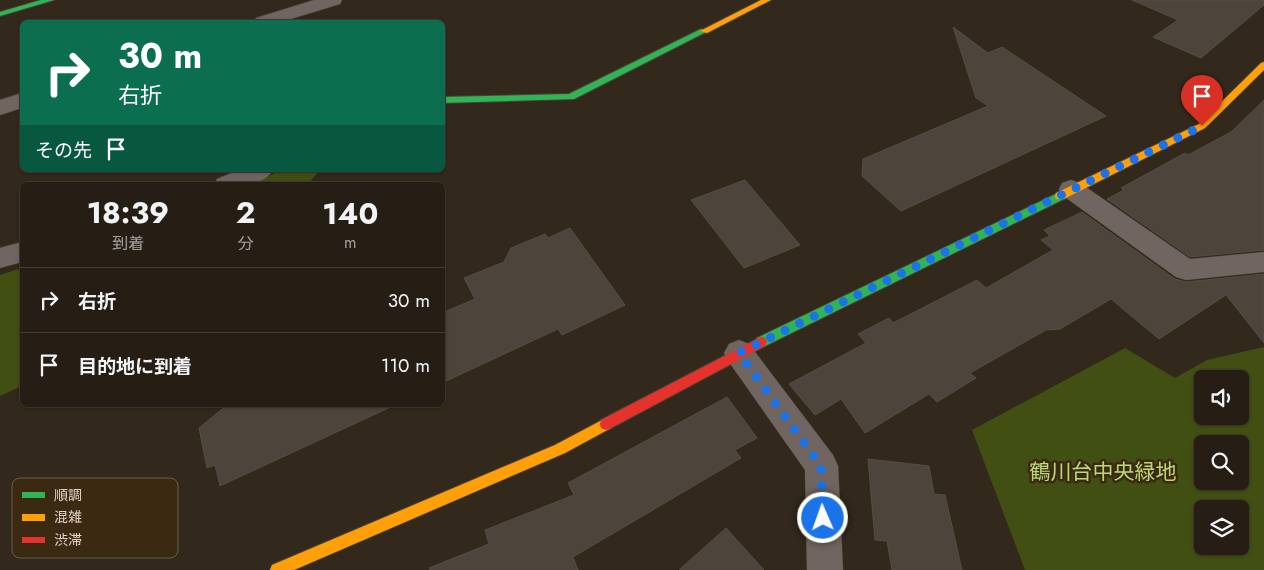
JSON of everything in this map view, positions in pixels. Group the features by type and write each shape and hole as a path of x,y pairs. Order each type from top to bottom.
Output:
{"street":[{"path":"0,14 50,0"},
{"path":"269,20 333,0"},
{"path":"445,100 571,97 767,0"},
{"path":"277,570 318,562 560,449 739,353 1202,126 1264,65"},
{"path":"0,108 20,101"},
{"path":"233,182 256,172"},
{"path":"1071,189 1186,270 1264,262"},
{"path":"0,258 20,253"},
{"path":"739,353 821,466 825,570"}],"green space":[{"path":"278,172 318,172 310,182 256,182"},
{"path":"20,269 20,387 0,396 0,275"},
{"name":"鶴川台中央緑地","path":"1264,347 1264,570 1025,570 972,430 1125,348 1175,378 1207,360"}],"building":[{"path":"1132,0 1264,0 1264,5 1201,58 1153,37 1178,20"},
{"path":"953,27 988,53 1002,47 1106,116 901,211 862,176 863,159 988,106 976,98"},
{"path":"1264,100 1264,250 1190,257 1107,199 1124,190 1121,188 1185,153 1188,155 1231,132"},
{"path":"745,180 800,245 744,268 691,200"},
{"path":"1082,212 1175,279 1186,282 1264,274 1264,343 1226,295 1159,339 1111,299 1060,329 1046,330 970,373 976,378 937,402 929,394 865,433 841,399 815,415 789,384 866,343 858,334 889,318 893,323 977,280 986,288 1053,250 1041,240 1050,236 1044,230"},
{"path":"570,228 625,305 562,335 558,329 445,382 445,312 475,299 464,278 504,262 511,248 545,234 548,238"},
{"path":"727,397 757,438 735,450 741,458 573,557 578,570 430,570 429,568 489,544 485,530 574,495 568,483"},
{"path":"225,407 391,407 220,486 215,465 207,468 199,428"},
{"path":"868,459 929,466 934,494 945,495 962,570 892,570 887,541 875,540"},
{"path":"726,528 764,570 679,570"}],"traffic: fast":[{"path":"0,14 50,0"},
{"path":"445,100 571,97 704,31"},
{"path":"761,342 1060,196"}],"traffic: slow":[{"path":"704,31 767,0"},
{"path":"1060,196 1202,126 1264,65"},
{"path":"277,570 560,449 606,424"}],"traffic: jam":[{"path":"606,424 761,342"}],"route":[{"path":"823,518 821,466 739,353 1202,126"}]}
